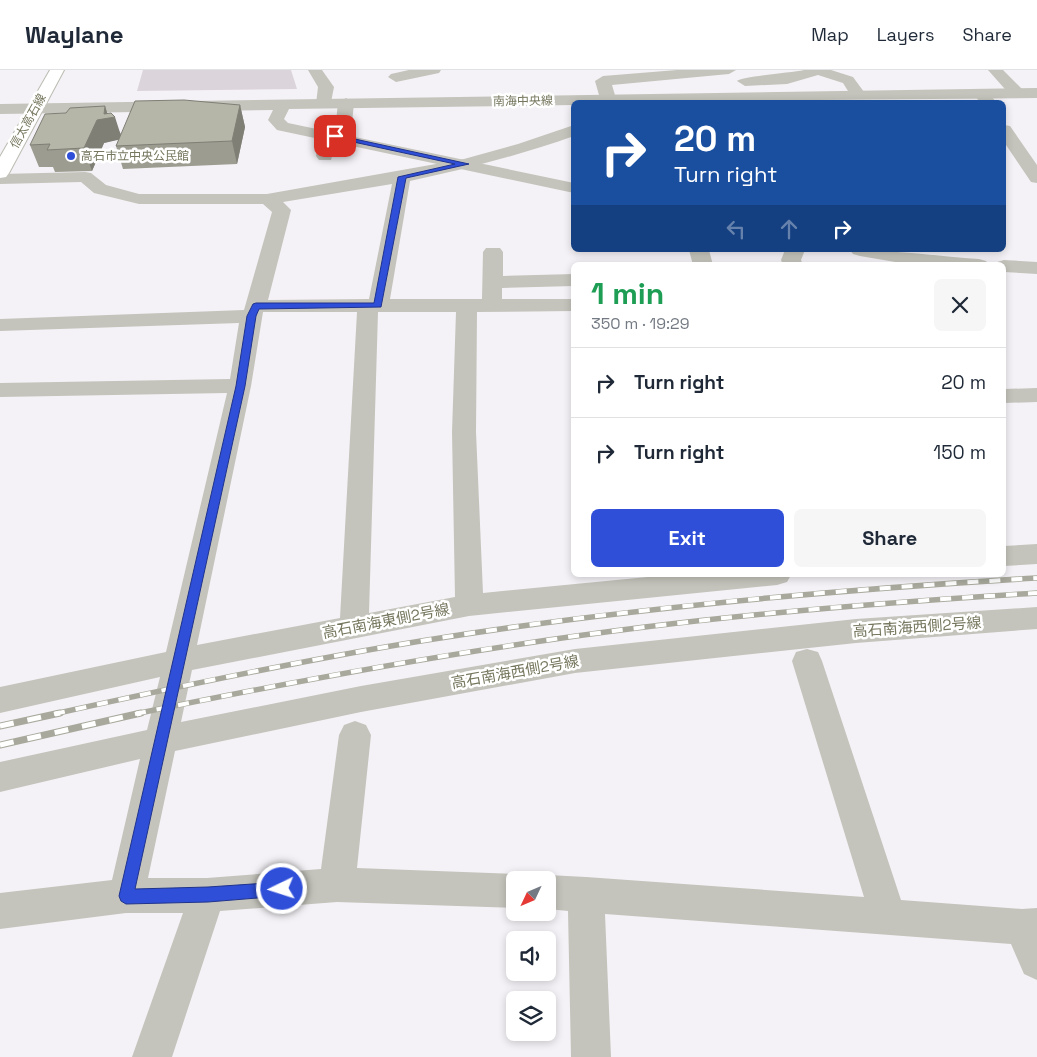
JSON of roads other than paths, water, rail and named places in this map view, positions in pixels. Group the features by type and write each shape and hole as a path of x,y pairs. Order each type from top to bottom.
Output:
{"main road":[{"name":"信太高石線","path":"0,173 57,70"}],"street":[{"path":"315,70 326,87 324,104"},
{"path":"393,74 434,70"},
{"path":"609,100 603,81 731,70 745,81 752,97"},
{"path":"745,81 787,80 820,70 848,80 859,96"},
{"path":"995,70 1018,94"},
{"path":"393,74 403,86 401,103"},
{"name":"南海中央線","path":"645,100 859,96 984,98 1037,93"},
{"name":"南海中央線","path":"4,109 571,101"},
{"path":"324,156 328,139 342,133 346,103"},
{"path":"283,104 276,120 283,127 335,136 571,187"},
{"path":"0,179 85,177 100,189 139,199 267,199 402,177 466,164 524,148 571,131"},
{"path":"1006,133 1034,173"},
{"path":"1013,168 1034,173"},
{"path":"354,627 373,306 402,177"},
{"path":"126,896 240,386 254,311 282,210 267,199"},
{"path":"492,305 493,252"},
{"path":"870,252 921,262"},
{"path":"1006,266 1037,268"},
{"path":"492,282 571,280"},
{"path":"0,325 373,306 571,305"},
{"path":"467,306 464,432 469,605"},
{"path":"0,390 240,386"},
{"path":"1006,396 1037,395"},
{"path":"1006,556 1037,554"},
{"name":"高石南海東側2号線","path":"0,700 179,661 469,605 624,583 739,577"},
{"name":"高石南海西側2号線","path":"0,777 161,740 361,699 575,661 856,631 1037,618"},
{"path":"807,661 888,917"},
{"path":"338,885 356,735"},
{"path":"0,911 126,896 208,894 338,885 506,891"},
{"path":"556,892 1030,926 1037,961"},
{"path":"152,1057 208,894"},
{"path":"586,894 591,1057"}],"railway":[{"path":"54,714 283,666 498,629 728,602 883,588 1037,578"},
{"path":"135,714 389,665 581,635 792,611 1037,593"},
{"path":"0,726 60,713"},
{"path":"0,745 141,713"}],"place":[{"name":"高石市立中央公民館","path":"71,156"}]}
